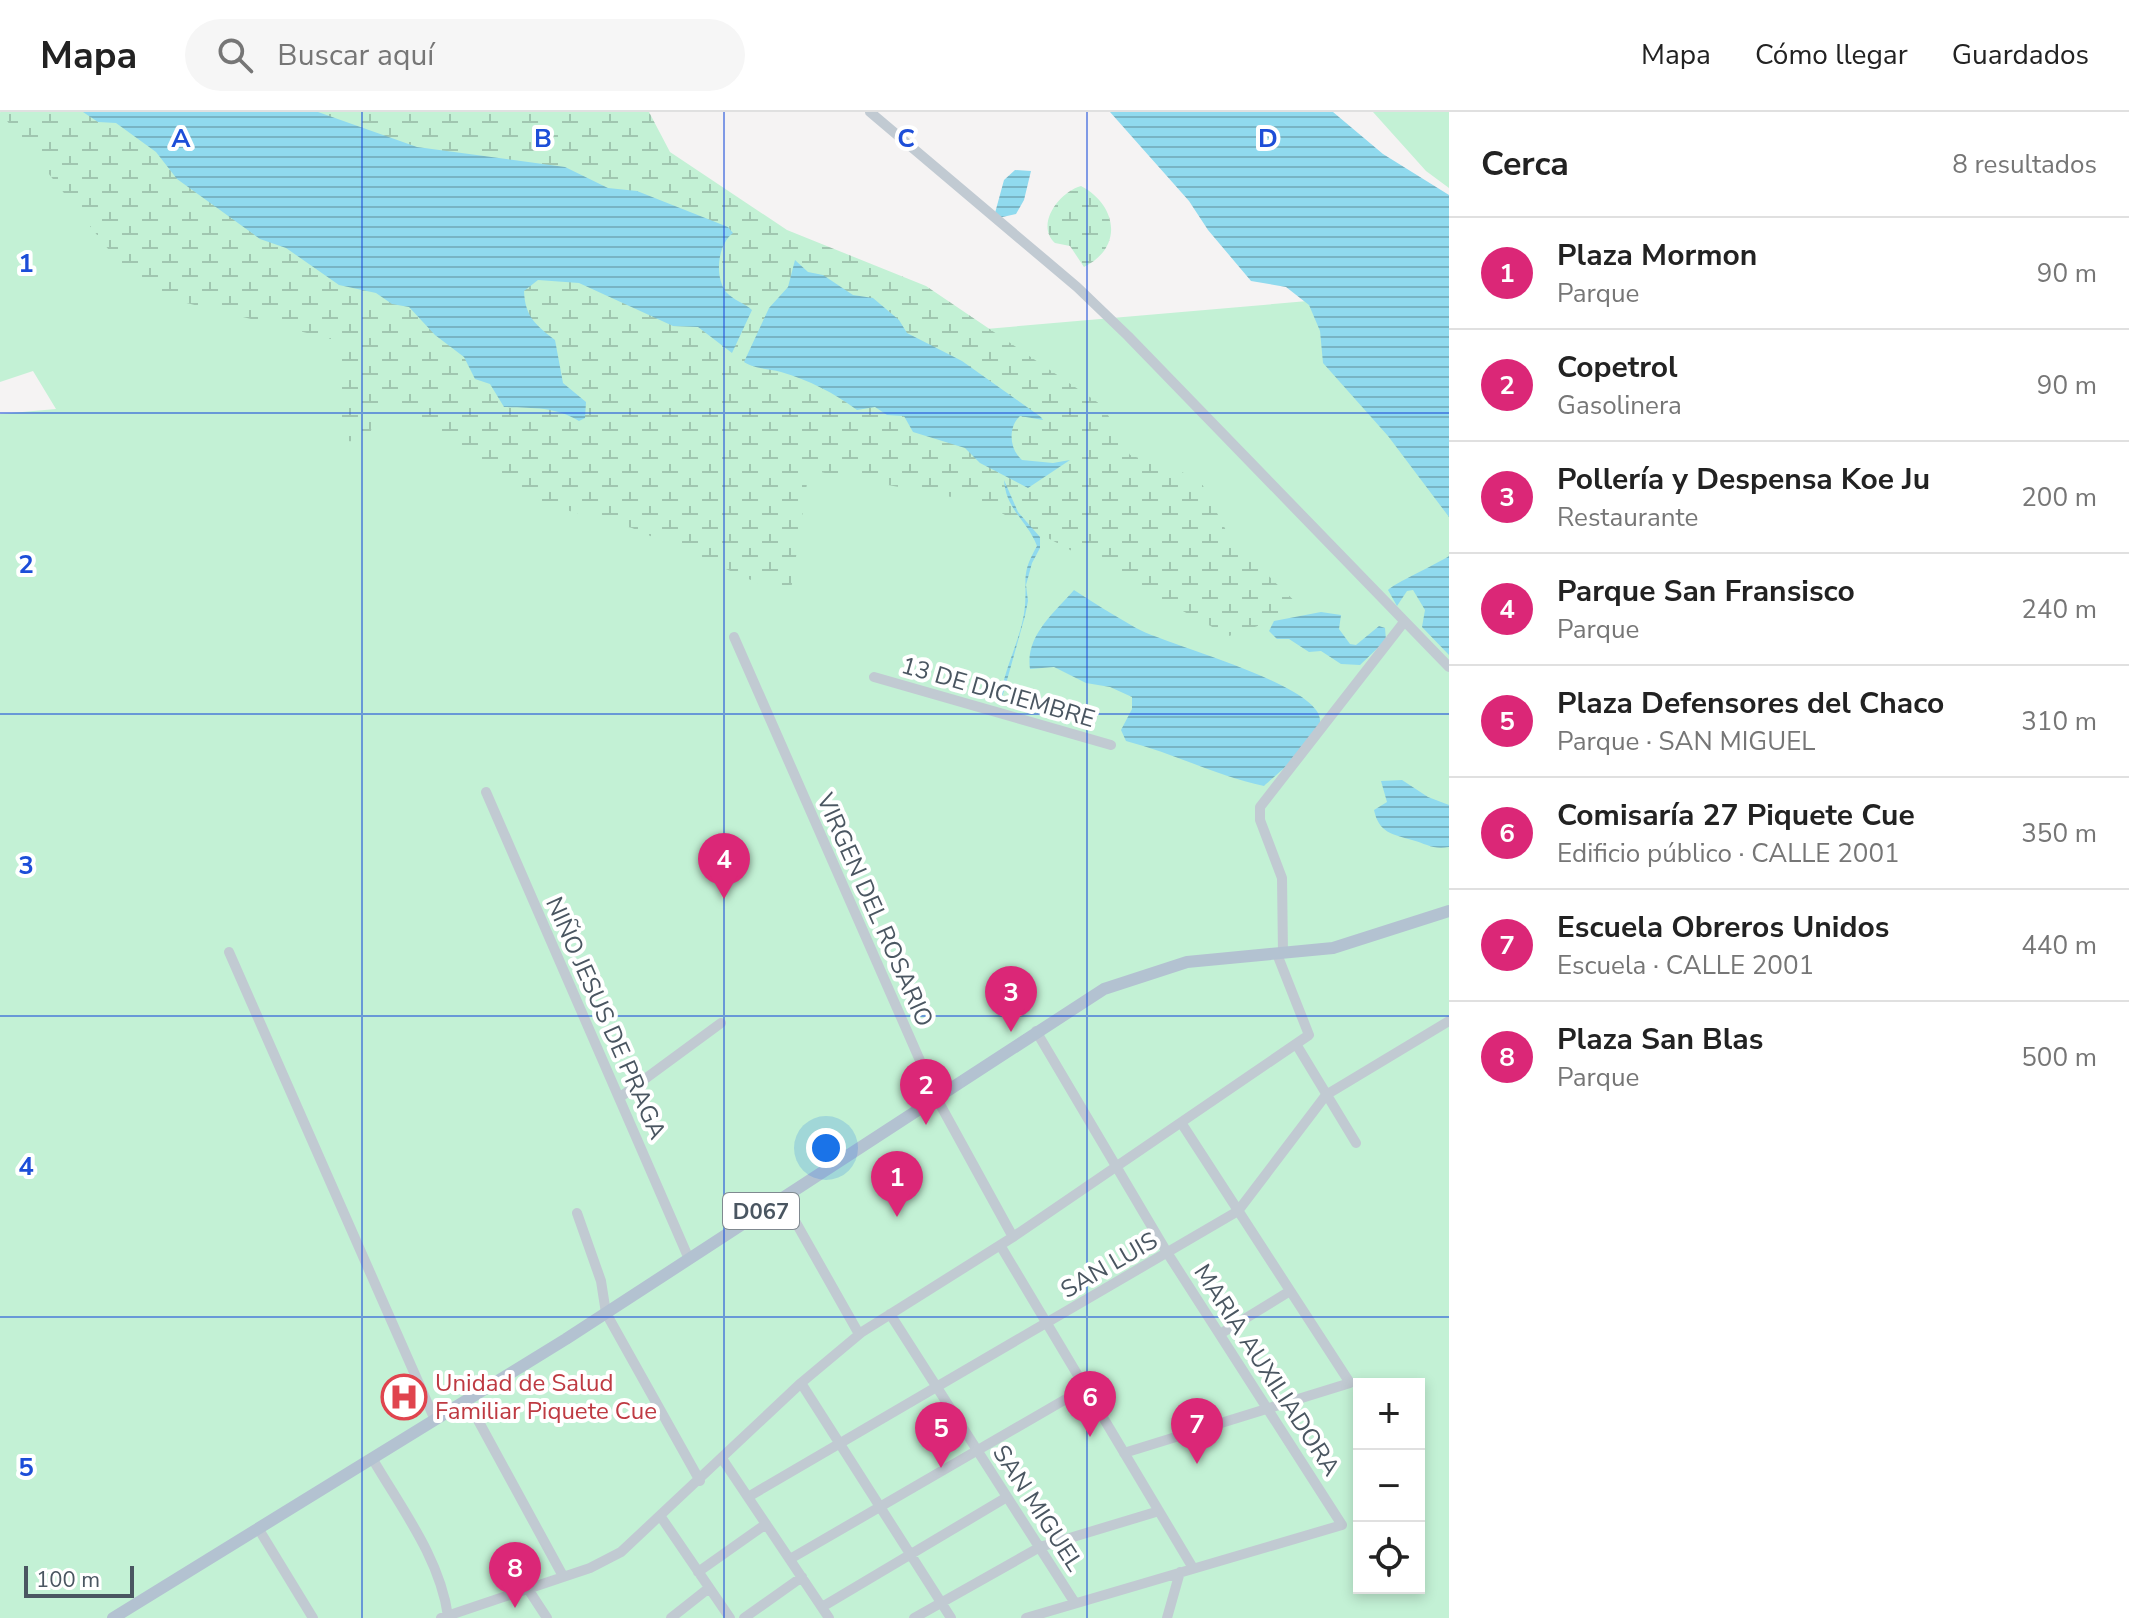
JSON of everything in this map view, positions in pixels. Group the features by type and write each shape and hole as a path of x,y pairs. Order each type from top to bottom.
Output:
{"main road":[{"name":"D067","path":"113,1618 606,1313 1104,989 1187,962 1333,948 1449,911"}],"street":[{"path":"870,112 1079,289 1449,667"},
{"path":"372,1458 432,1561 442,1585 444,1617 528,1589 621,1552 723,1460 801,1383 859,1334 1013,1237 1298,1046 1309,1035 1280,954 1282,878 1260,820 1260,807 1404,622"},
{"name":"VIRGEN DEL ROSARIO","path":"734,637 936,1097 1013,1237"},
{"name":"13 DE DICIEMBRE","path":"874,677 1111,745"},
{"name":"NIÑO JESUS DE PRAGA","path":"486,792 689,1259"},
{"path":"229,952 435,1420"},
{"name":"SAN LUIS","path":"748,1497 1238,1211 1326,1095 1449,1021"},
{"path":"619,1098 721,1023"},
{"name":"MARIA AUXILIADORA","path":"1036,1031 1115,1169 1342,1525 1193,1568"},
{"path":"1298,1046 1356,1143"},
{"path":"1124,1453 1350,1383 1182,1124"},
{"path":"782,1198 859,1334"},
{"path":"577,1213 601,1281 606,1313 700,1481"},
{"path":"1000,1245 1193,1568 1026,1618"},
{"path":"1220,1334 1290,1291"},
{"name":"SAN MIGUEL","path":"890,1314 1075,1603"},
{"path":"801,1383 951,1618"},
{"path":"790,1559 1085,1388"},
{"path":"467,1400 563,1576"},
{"path":"723,1460 829,1618"},
{"path":"822,1607 1007,1497"},
{"path":"914,1618 1040,1547 1159,1511"},
{"path":"661,1517 730,1618"},
{"path":"698,1572 766,1524"},
{"path":"258,1528 313,1618"},
{"path":"1167,1618 1180,1572"},
{"path":"744,1618 802,1577"},
{"path":"671,1618 709,1588"},
{"path":"528,1589 547,1618"}],"green space":[{"path":"0,112 311,266 362,383 1435,290 1449,315 1449,1618 0,1618 0,414 56,409 33,371 0,382"},
{"path":"0,112 649,112 670,152 787,230 926,286 1103,406 1130,455 1199,478 1231,540 1304,610 1229,636 983,503 809,470 790,597 632,528 544,504 476,466 396,398 376,411 368,442 345,441 338,417 343,342 142,292"},
{"path":"1373,112 1449,112 1449,188 1426,171"},
{"path":"1081,186 1102,204 1111,226 1105,249 1084,267 1070,246 1055,243 1049,236 1048,227 1052,210 1058,202"}],"water":[{"path":"83,112 318,112 417,147 565,167 608,188 637,191 728,227 733,233 724,245 719,261 722,285 732,297 752,310 732,353 698,327 673,326 579,283 538,280 524,291 529,314 555,340 563,383 586,402 585,418 579,421 552,410 504,407 490,384 475,379 464,357 435,335 409,307 392,304 376,293 339,285 286,248 260,239 177,179 156,152 116,123 98,122"},
{"path":"1110,112 1333,112 1383,154 1449,195 1449,517 1388,436 1323,363 1320,331 1309,305 1286,287 1251,281 1208,230 1189,201"},
{"path":"1015,170 1031,171 1024,200 1016,214 998,218 995,213 1004,180"},
{"path":"795,260 808,272 823,275 853,295 873,298 899,320 907,333 962,361 1041,417 1043,420 1020,416 1013,426 1012,444 1022,460 1053,463 1070,460 1028,488 980,463 965,448 913,432 904,416 887,415 875,407 857,410 811,383 744,362 769,308 788,287"},
{"path":"1004,480 1018,512 1040,537 1040,548 1026,585 1028,601 1025,616 1000,705 1004,680 1023,619 1027,570 1037,546 1009,499"},
{"path":"1449,556 1449,655 1422,627 1425,610 1413,590 1407,591 1397,606 1388,590"},
{"path":"1074,590 1136,628 1271,680 1297,694 1314,708 1320,722 1313,738 1264,786 1126,741 1121,730 1132,709 1132,697 1110,687 1086,683 1054,667 1030,669 1036,636"},
{"path":"1321,612 1341,615 1339,629 1350,644 1356,645 1379,626 1385,628 1386,640 1360,665 1341,664 1321,651 1309,652 1289,639 1277,639 1269,631 1274,621"},
{"path":"1402,780 1428,797 1449,805 1449,847 1434,847 1398,836 1379,824 1374,810 1387,802 1381,781"}],"place":[{"name":"Parque San Fransisco","path":"724,899"},
{"name":"Pollería y Despensa Koe Ju","path":"1011,1032"},
{"name":"Copetrol","path":"926,1125"},
{"name":"Plaza Mormon","path":"897,1217"},
{"name":"Unidad de Salud Familiar Piquete Cue","path":"404,1397"},
{"name":"Comisaría 27 Piquete Cue","path":"1090,1437"},
{"name":"Escuela Obreros Unidos","path":"1197,1464"},
{"name":"Plaza Defensores del Chaco","path":"941,1468"},
{"name":"Plaza San Blas","path":"515,1608"}]}
